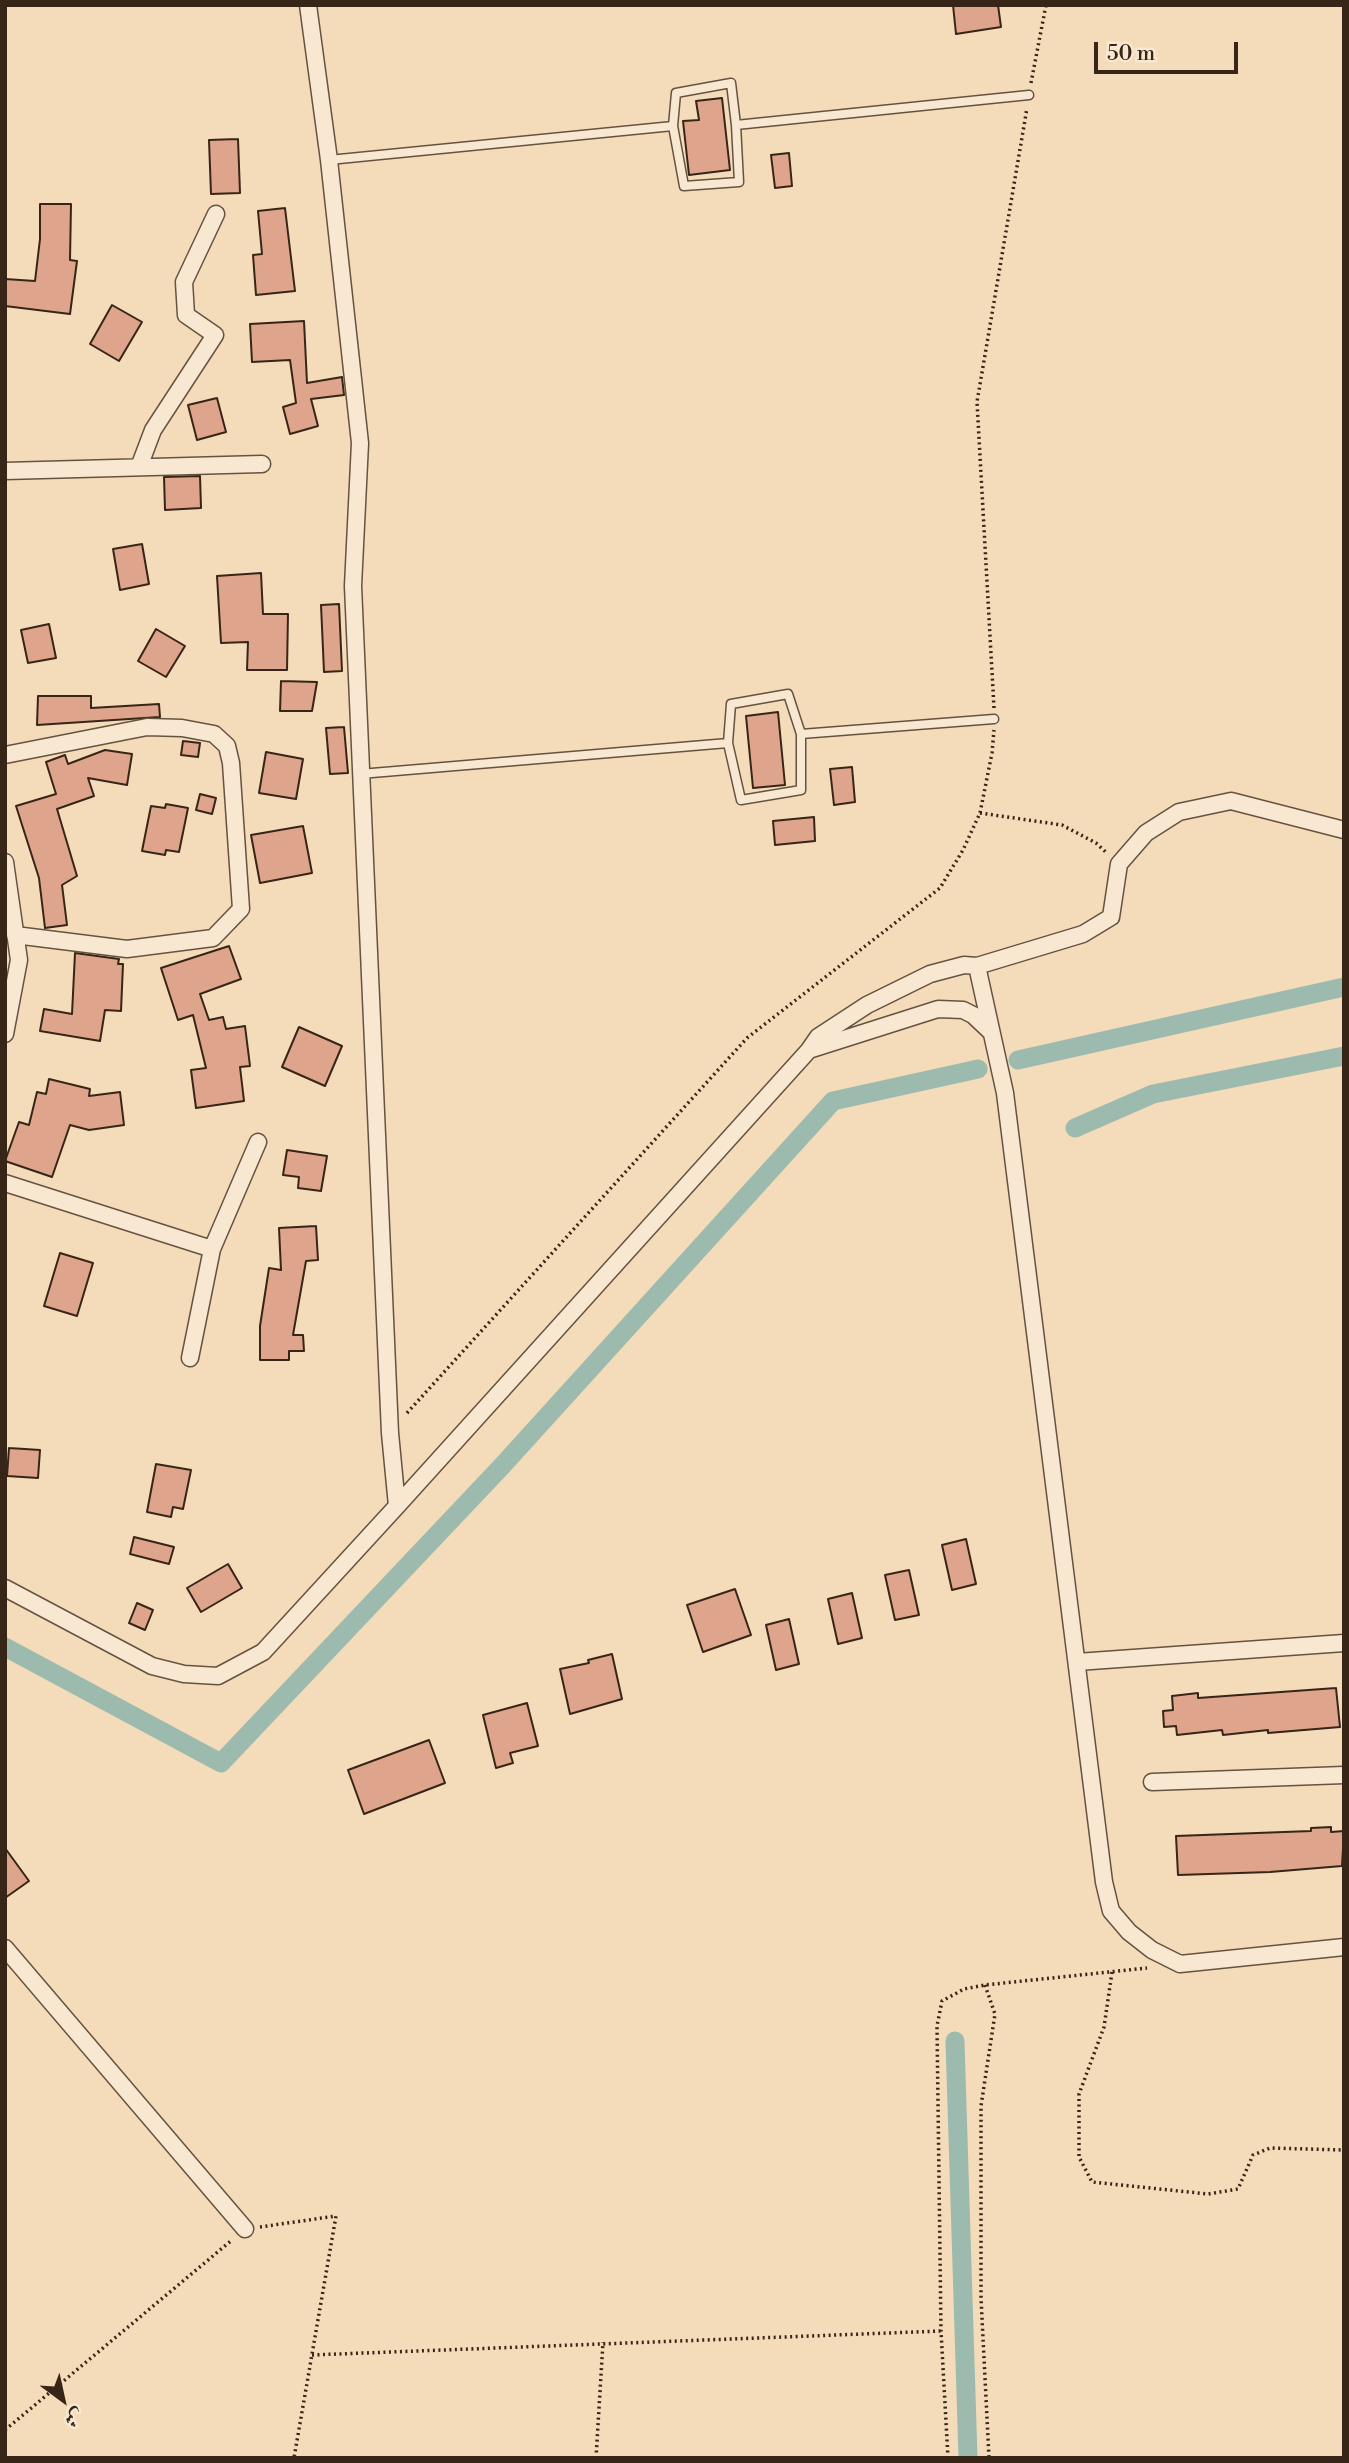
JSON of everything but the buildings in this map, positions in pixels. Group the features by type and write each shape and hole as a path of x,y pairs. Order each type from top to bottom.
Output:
{"street":[{"path":"308,5 329,160 360,443 352,586 390,1433 397,1506"},
{"path":"139,467 153,430 215,335 186,315 184,282 216,214"},
{"path":"5,471 262,464"},
{"path":"5,755 147,727 182,728 214,734 227,746 230,764 241,909 213,938 127,949 15,935"},
{"path":"5,1588 152,1666 184,1674 218,1676 263,1652 818,1037 867,1005 930,974 964,965 977,965 1083,933 1111,917 1119,864 1146,833 1179,812 1231,801 1344,830"},
{"path":"5,862 19,960 5,1034"},
{"path":"977,965 1005,1093 1104,1882 1111,1911 1129,1932 1152,1950 1180,1964 1344,1947"},
{"path":"809,1050 938,1009 963,1010 973,1015 991,1032"},
{"path":"190,1359 212,1249 258,1142"},
{"path":"5,1183 212,1249"},
{"path":"1077,1662 1344,1643"},
{"path":"1152,1782 1344,1775"},
{"path":"5,1948 245,2229"}],"lane":[{"path":"730,83 736,125 738,181 684,186 673,126 676,93 730,83"},
{"path":"736,125 1029,96"},
{"path":"329,160 673,126"},
{"path":"788,694 801,734 801,790 741,800 728,743 731,704 788,694"},
{"path":"801,734 994,719"},
{"path":"360,774 728,743"}],"path":[{"path":"390,1433 747,1038 940,888 963,850 980,813 992,753 994,719 977,402 1046,5"},
{"path":"980,813 1062,825 1096,843 1119,864"},
{"path":"948,2458 941,2331 937,2026 942,2001 964,1989 985,1985 1180,1964"},
{"path":"1112,1971 1104,2027 1079,2094 1079,2157 1092,2182 1208,2194 1238,2189 1253,2155 1270,2148 1344,2150"},
{"path":"985,1985 995,2014 981,2106 981,2298 989,2458"},
{"path":"5,2430 245,2229 335,2216 294,2458"},
{"path":"312,2355 941,2331"},
{"path":"596,2458 603,2342"}],"waterway":[{"path":"1018,1060 1344,987"},
{"path":"1075,1128 1153,1094 1344,1056"},
{"path":"5,1647 221,1763 502,1466 833,1101 978,1069"},
{"path":"955,2041 968,2458"}]}
